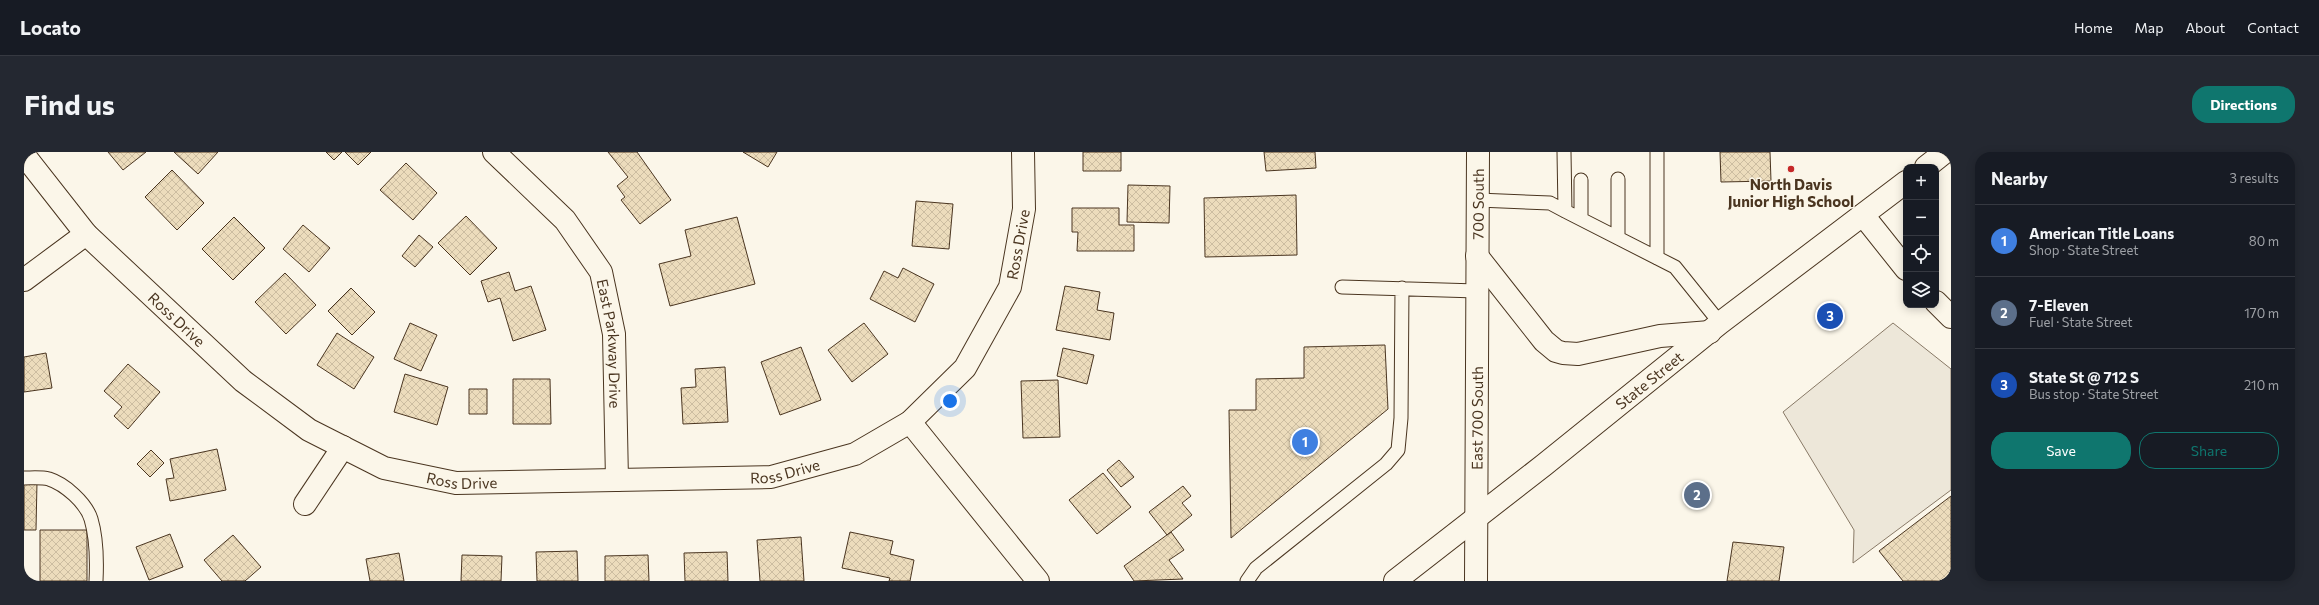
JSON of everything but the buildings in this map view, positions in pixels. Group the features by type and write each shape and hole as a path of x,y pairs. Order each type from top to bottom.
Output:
{"street":[{"name":"East Parkway Drive","path":"494,152 565,220 601,272 614,334 617,480"},
{"name":"Ross Drive","path":"27,165 86,234 244,381 309,430 384,468 456,483 771,477 855,454 910,422 965,368 1010,287 1024,209 1023,152"},
{"name":"700 South","path":"1477,256 1478,152"},
{"path":"1930,164 1945,152"},
{"name":"State Street","path":"1395,581 1715,327 1903,184"},
{"path":"1863,215 1903,265"},
{"path":"24,280 86,234"},
{"path":"1477,256 1544,341 1556,350 1563,353 1578,354 1660,336 1715,327"},
{"name":"East 700 South","path":"1476,581 1477,256"},
{"path":"1939,305 1951,317"},
{"path":"910,422 1038,581"},
{"path":"306,504 343,447"}],"lane":[{"path":"1564,152 1565,211"},
{"path":"1657,152 1657,258"},
{"path":"1618,179 1618,238"},
{"path":"1581,180 1581,219"},
{"path":"1478,200 1550,203 1675,267 1715,327"},
{"path":"1342,287 1477,291"},
{"path":"1247,581 1256,568 1386,464 1398,450 1401,418 1402,288"},
{"path":"1660,336 1677,358"},
{"path":"24,478 49,479 76,498 85,508 91,517 94,532 96,581"}],"shaded area":[{"path":"1893,323 1951,369 1951,490 1853,563 1854,530 1783,412"}],"place":[{"name":"North Davis Junior High School","path":"1791,169"},
{"name":"State St @ 712 S","path":"1830,316"},
{"name":"American Title Loans","path":"1305,442"},
{"name":"7-Eleven","path":"1697,495"}]}
